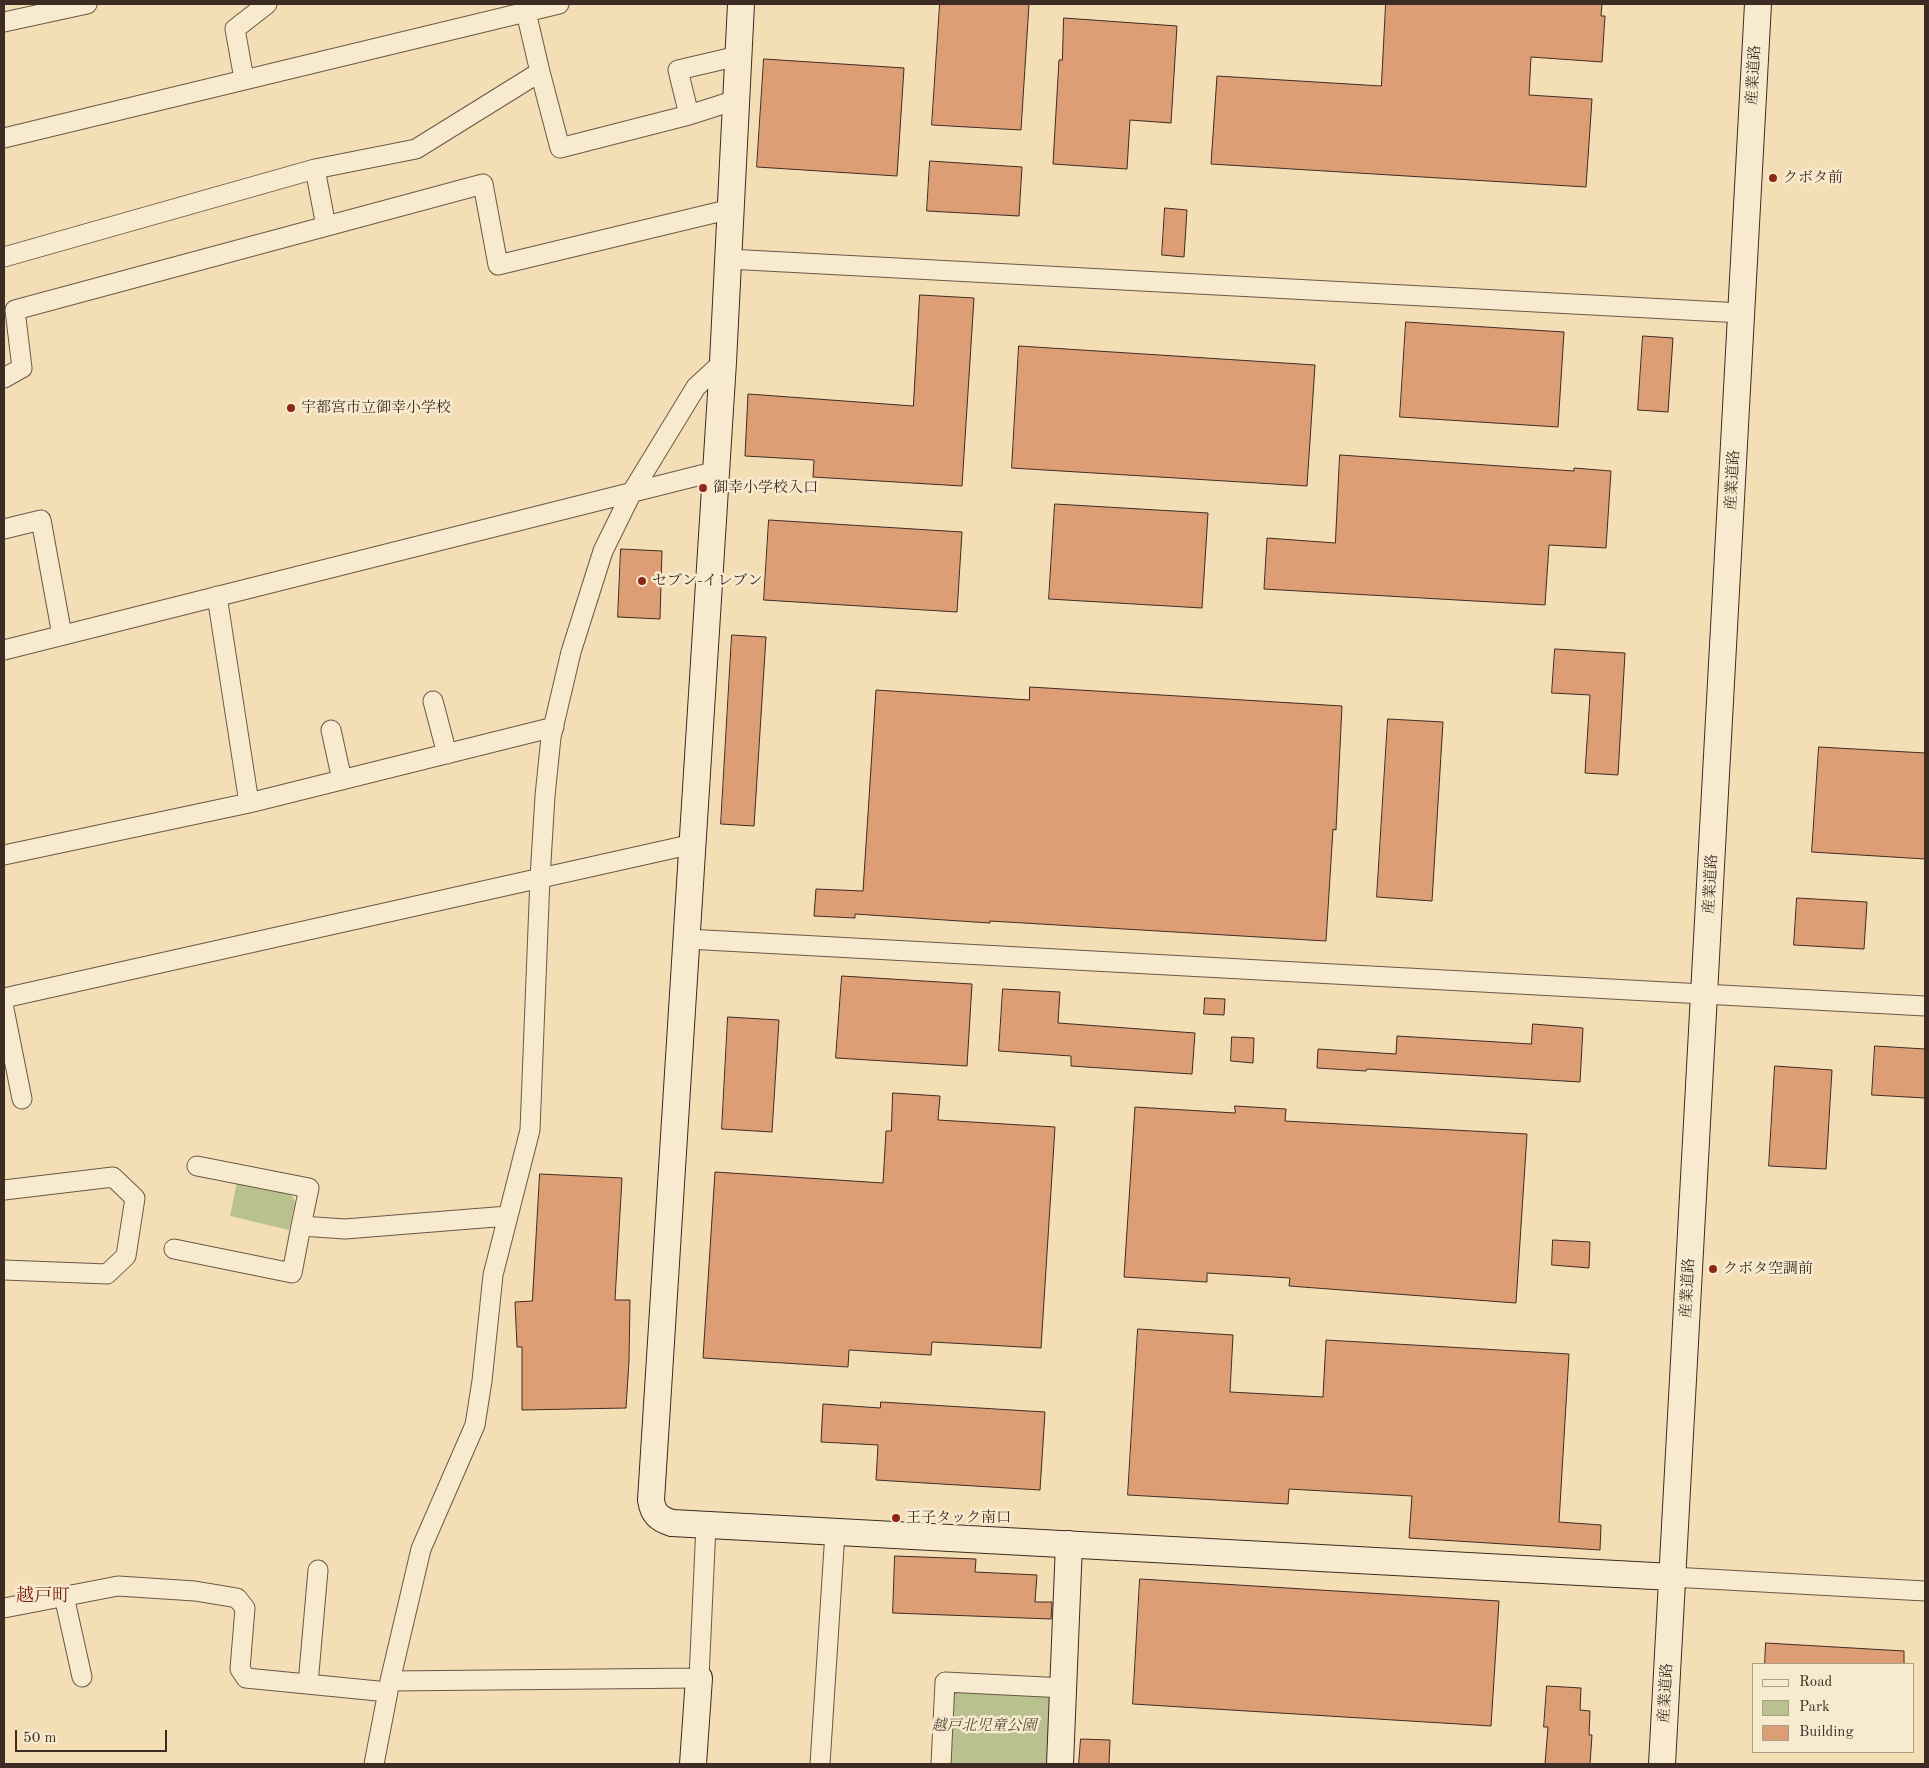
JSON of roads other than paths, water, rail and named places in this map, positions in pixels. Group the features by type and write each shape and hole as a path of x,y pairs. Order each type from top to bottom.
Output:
{"street":[{"path":"4,22 87,4"},
{"path":"244,80 235,29 267,4"},
{"path":"4,138 559,4"},
{"path":"741,4 723,362 651,1500 653,1510 657,1516 664,1521 672,1523 1925,1591"},
{"name":"産業道路","path":"1662,1764 1758,4"},
{"path":"526,12 560,148 689,115 736,100"},
{"path":"689,115 678,70 738,56"},
{"path":"4,257 315,169 416,149 540,72"},
{"path":"315,169 326,226"},
{"path":"4,378 22,368 15,310 483,184 498,265 731,209"},
{"path":"728,259 1742,313"},
{"path":"374,1764 389,1686 421,1549 475,1425 482,1381 493,1275 530,1130 545,796 554,727 571,652 603,551 632,492 696,387 723,362"},
{"path":"4,650 716,471"},
{"path":"4,529 41,520 62,635"},
{"path":"217,596 249,803"},
{"path":"433,701 447,754"},
{"path":"4,855 249,803 554,727"},
{"path":"332,730 342,780"},
{"path":"4,998 693,844"},
{"path":"687,939 1925,1006"},
{"path":"4,1009 22,1099"},
{"path":"174,1249 292,1273 309,1188 197,1166"},
{"path":"4,1190 113,1177 135,1198 126,1256 107,1274 4,1270"},
{"path":"301,1226 344,1229 508,1216"},
{"path":"693,1764 706,1525"},
{"path":"820,1764 835,1532"},
{"path":"1060,1764 1069,1544"},
{"path":"308,1684 318,1570"},
{"path":"4,1608 118,1586 195,1591 237,1598 245,1608 240,1669 246,1678 308,1684 389,1686 699,1678"},
{"path":"64,1596 82,1677"},
{"path":"941,1764 946,1682 1064,1688"}],"place":[{"name":"クボタ前","path":"1773,178"},
{"name":"宇都宮市立御幸小学校","path":"291,408"},
{"name":"御幸小学校入口","path":"703,488"},
{"name":"セブン-イレブン","path":"642,581"},
{"name":"クボタ空調前","path":"1713,1269"},
{"name":"王子タック南口","path":"896,1518"}],"district":[{"name":"越戸町","path":"43,1596"}],"park label":[{"name":"越戸北児童公園","path":"984,1726"}]}
